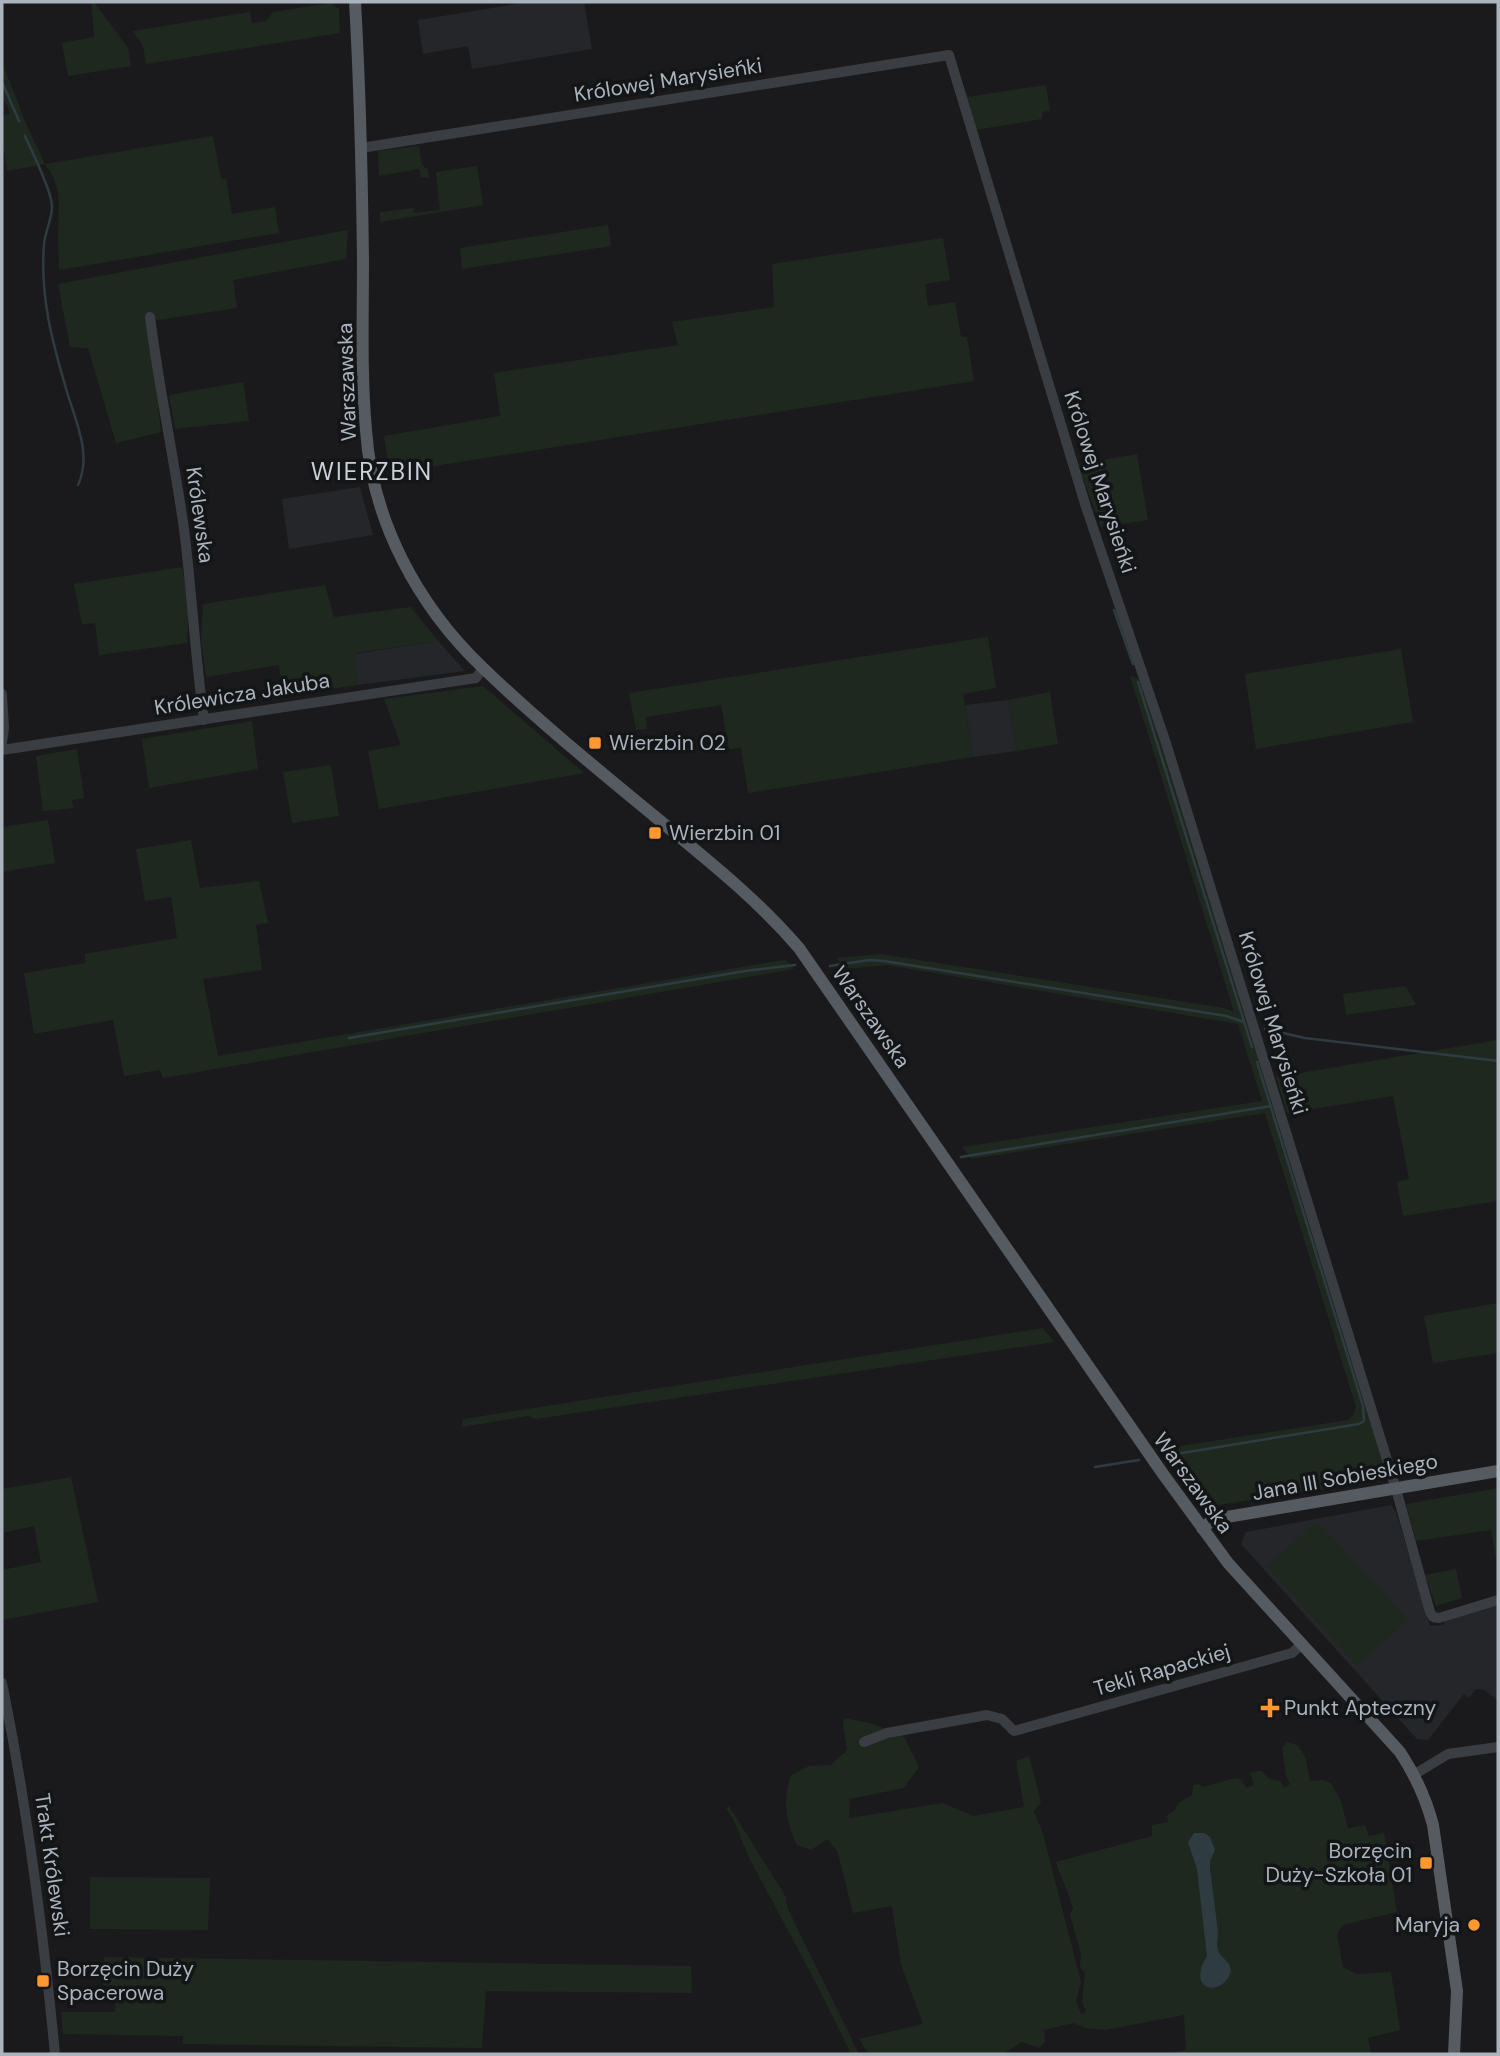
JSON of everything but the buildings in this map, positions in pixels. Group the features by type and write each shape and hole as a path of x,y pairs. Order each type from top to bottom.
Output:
{"main road":[{"name":"Warszawska","path":"355,2 361,148 365,419 373,477 386,521 404,563 429,607 453,637 484,668 731,879 768,912 799,948 1228,1563 1376,1723 1415,1774 1430,1813 1457,1991 1457,2037 1454,2054"},
{"name":"Jana III Sobieskiego","path":"1202,1528 1215,1519 1498,1471"}],"street":[{"name":"Królowej Marysieńki","path":"361,148 949,55 1086,507 1166,743 1396,1489"},
{"name":"Królewska","path":"150,317 185,538 194,607 193,637 204,720"},
{"name":"Królewicza Jakuba","path":"2,750 476,678 484,668"},
{"path":"2,694 2,743"},
{"path":"1396,1489 1431,1615 1439,1618 1498,1600"},
{"name":"Tekli Rapackiej","path":"864,1742 887,1733 987,1715 1002,1719 1014,1731 1292,1653 1302,1644"},
{"name":"Trakt Królewski","path":"2,1683 18,1760 36,1875 55,2054"},
{"path":"1415,1774 1448,1754 1498,1747"}],"shaded area":[{"path":"91,2 94,2 128,48 131,66 68,76 62,43 94,37"},
{"path":"528,2 584,2 592,49 472,69 468,46 423,54 418,20"},
{"path":"331,3 339,9 340,33 146,64 143,46 133,31 250,12 252,23 266,21 273,12"},
{"path":"2,62 45,164 7,171 2,116 10,113 2,94"},
{"path":"1046,85 1050,111 1042,112 1042,119 975,130 966,97"},
{"path":"213,136 221,179 226,179 232,214 275,207 279,233 59,270 59,198 55,182 45,164"},
{"path":"419,146 422,165 427,169 430,178 421,177 419,169 379,176 378,151"},
{"path":"477,166 483,205 380,222 380,212 413,208 414,213 440,210 436,172"},
{"path":"608,225 611,246 462,269 460,248"},
{"path":"348,230 346,259 233,280 237,308 157,320 148,314 161,432 116,443 88,348 70,347 58,284"},
{"path":"943,238 950,280 925,284 928,306 955,302 961,337 967,337 974,381 390,473 384,436 500,416 494,373 678,345 672,322 774,307 772,264"},
{"path":"243,382 249,421 175,429 169,395"},
{"path":"1137,454 1148,520 1101,527 1078,464"},
{"path":"360,487 373,535 289,549 282,499"},
{"path":"182,567 189,608 187,643 99,655 95,623 82,624 74,584"},
{"path":"325,585 334,617 411,607 438,641 355,653 358,685 283,696 279,665 206,677 201,641 203,604"},
{"path":"988,637 996,688 963,694 973,757 748,793 741,748 729,749 721,705 646,717 647,729 636,730 629,693"},
{"path":"438,641 465,671 358,685 354,654"},
{"path":"1401,649 1413,722 1256,749 1245,674"},
{"path":"1130,676 1141,679 1387,1476 1383,1481 1210,1506 1168,1448 1348,1420 1356,1407 1265,1113 972,1159 962,1147 1262,1101 1238,1024 887,965 844,969 837,958 881,954 1224,1008 1234,1012"},
{"path":"483,686 584,773 379,809 368,751 401,745 384,699"},
{"path":"1050,692 1058,744 1017,751 1008,700"},
{"path":"1008,700 1017,751 973,757 965,705"},
{"path":"252,721 258,769 149,788 142,739"},
{"path":"77,749 84,798 72,800 73,808 43,811 36,756"},
{"path":"331,765 339,816 292,823 283,772"},
{"path":"48,820 55,863 2,872 2,827"},
{"path":"191,840 200,888 259,881 268,923 256,925 262,970 203,979 218,1056 771,962 786,960 794,969 163,1078 160,1070 124,1076 113,1020 34,1034 24,973 85,963 85,954 177,938 171,897 145,901 136,849"},
{"path":"1406,986 1416,1005 1346,1015 1343,994"},
{"path":"1498,1040 1498,1201 1403,1216 1397,1182 1409,1179 1393,1096 1287,1113 1276,1077"},
{"path":"1498,1303 1498,1353 1433,1363 1424,1316"},
{"path":"1043,1328 1054,1342 536,1419 528,1416 462,1427 463,1419"},
{"path":"71,1477 98,1602 2,1620 2,1570 41,1562 34,1526 2,1533 2,1489"},
{"path":"1498,1488 1498,1570 1491,1530 1416,1541 1406,1504"},
{"path":"1391,1505 1396,1512 1430,1626 1443,1625 1445,1621 1498,1605 1498,1701 1485,1690 1476,1689 1469,1698 1464,1694 1428,1740 1417,1739 1241,1544 1246,1532"},
{"path":"1317,1521 1408,1620 1357,1666 1267,1567"},
{"path":"1456,1569 1462,1598 1436,1606 1425,1575"},
{"path":"844,1718 870,1723 903,1735 919,1767 904,1788 850,1799 849,1818 943,1803 973,1816 1024,1807 1016,1761 1029,1756 1041,1802 1034,1811 1043,1834 1081,1982 1076,2001 1081,2014 1086,2012 1082,2001 1085,1973 1080,1967 1081,1954 1070,1915 1073,1909 1056,1862 1152,1836 1152,1825 1168,1822 1167,1815 1174,1811 1179,1802 1192,1795 1193,1786 1198,1784 1203,1787 1236,1778 1242,1780 1246,1788 1254,1785 1250,1772 1262,1771 1269,1779 1280,1781 1284,1788 1290,1784 1286,1776 1282,1747 1287,1742 1298,1745 1306,1759 1310,1781 1323,1780 1331,1783 1341,1801 1348,1828 1365,1825 1369,1836 1384,1833 1397,1912 1343,1925 1337,1934 1343,1967 1356,1974 1391,1972 1400,2030 1368,2038 1371,2054 1163,2054 1186,2050 1184,2015 1105,2030 1086,2028 1073,2023 1044,2030 1045,2042 1039,2048 1022,2042 1003,2054 869,2054 859,2039 923,2024 901,1965 892,1906 853,1913 838,1853 828,1839 811,1850 797,1845 786,1811 791,1775 809,1766 831,1765 847,1750"},
{"path":"729,1806 786,1897 787,1907 859,2054 851,2054 750,1860 726,1808"},
{"path":"1194,1833 1204,1833 1210,1837 1215,1850 1210,1869 1218,1932 1217,1946 1231,1971 1221,1985 1215,1987 1203,1984 1200,1978 1207,1956 1197,1869 1188,1842"},
{"path":"90,1877 210,1878 208,1930 90,1929"},
{"path":"104,1957 691,1966 692,1993 486,1991 482,2048 183,2044 183,2036 63,2034 61,2012 115,2012 116,1986 103,1985"}],"waterway":[{"path":"2,82 19,121"},
{"path":"25,136 51,200 52,212 44,244 44,282 52,337 81,438 83,462 78,485"},
{"path":"1114,610 1133,664"},
{"path":"1138,682 1252,1047"},
{"path":"830,966 869,960 884,961 1226,1016 1244,1022"},
{"path":"349,1038 745,971 795,965"},
{"path":"1265,1029 1305,1038 1498,1061"},
{"path":"1170,1455 1364,1421 1363,1406 1257,1062"},
{"path":"961,1157 1271,1106"},
{"path":"1095,1467 1139,1460"}],"place":[{"name":"Wierzbin 02","path":"595,743"},
{"name":"Wierzbin 01","path":"655,833"},
{"name":"Punkt Apteczny","path":"1270,1708"},
{"name":"Borzęcin Duży-Szkoła 01","path":"1426,1863"},
{"name":"Maryja","path":"1474,1925"},
{"name":"Borzęcin Duży Spacerowa","path":"43,1981"}],"district":[{"name":"WIERZBIN","path":"372,471"}]}
